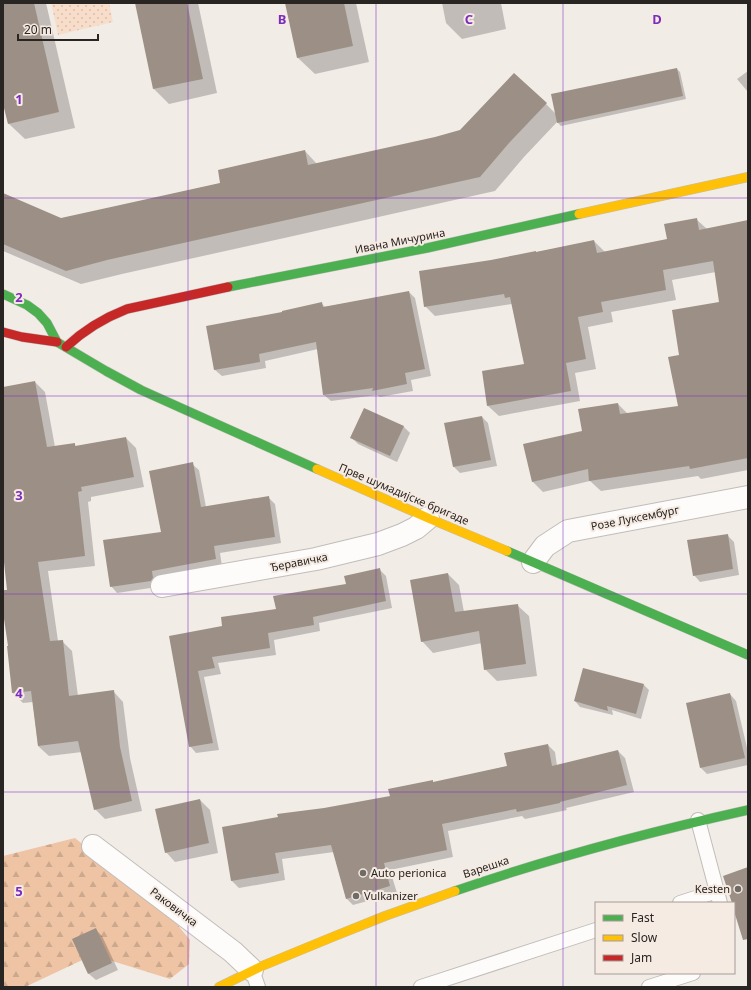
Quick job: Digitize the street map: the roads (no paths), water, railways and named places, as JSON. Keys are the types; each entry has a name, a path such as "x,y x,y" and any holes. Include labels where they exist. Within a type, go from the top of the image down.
{"street":[{"name":"Ивана Мичурина","path":"66,347 79,335 112,315 127,308 427,248 748,177"},
{"path":"3,294 27,305 38,313 47,323 57,342"},
{"name":"Прве шумадијске бригаде","path":"3,332 22,338 57,342 142,390 271,449 748,655"},
{"name":"Розе Луксембург","path":"533,562 545,546 568,531 748,497"},
{"name":"Ђеравичка","path":"162,586 316,559 378,544 416,528 428,518"},
{"name":"Варешка","path":"219,987 255,979 377,919 476,883 571,853 640,834 748,810"},
{"name":"Раковичка","path":"93,846 233,952 255,979"}],"lane":[{"path":"686,902 718,897 698,820"},
{"path":"421,987 595,930"},
{"path":"649,987 691,974"}],"place":[{"name":"Auto perionica","path":"363,873"},
{"name":"Kesten","path":"738,889"},
{"name":"Vulkanizer","path":"356,896"}]}
